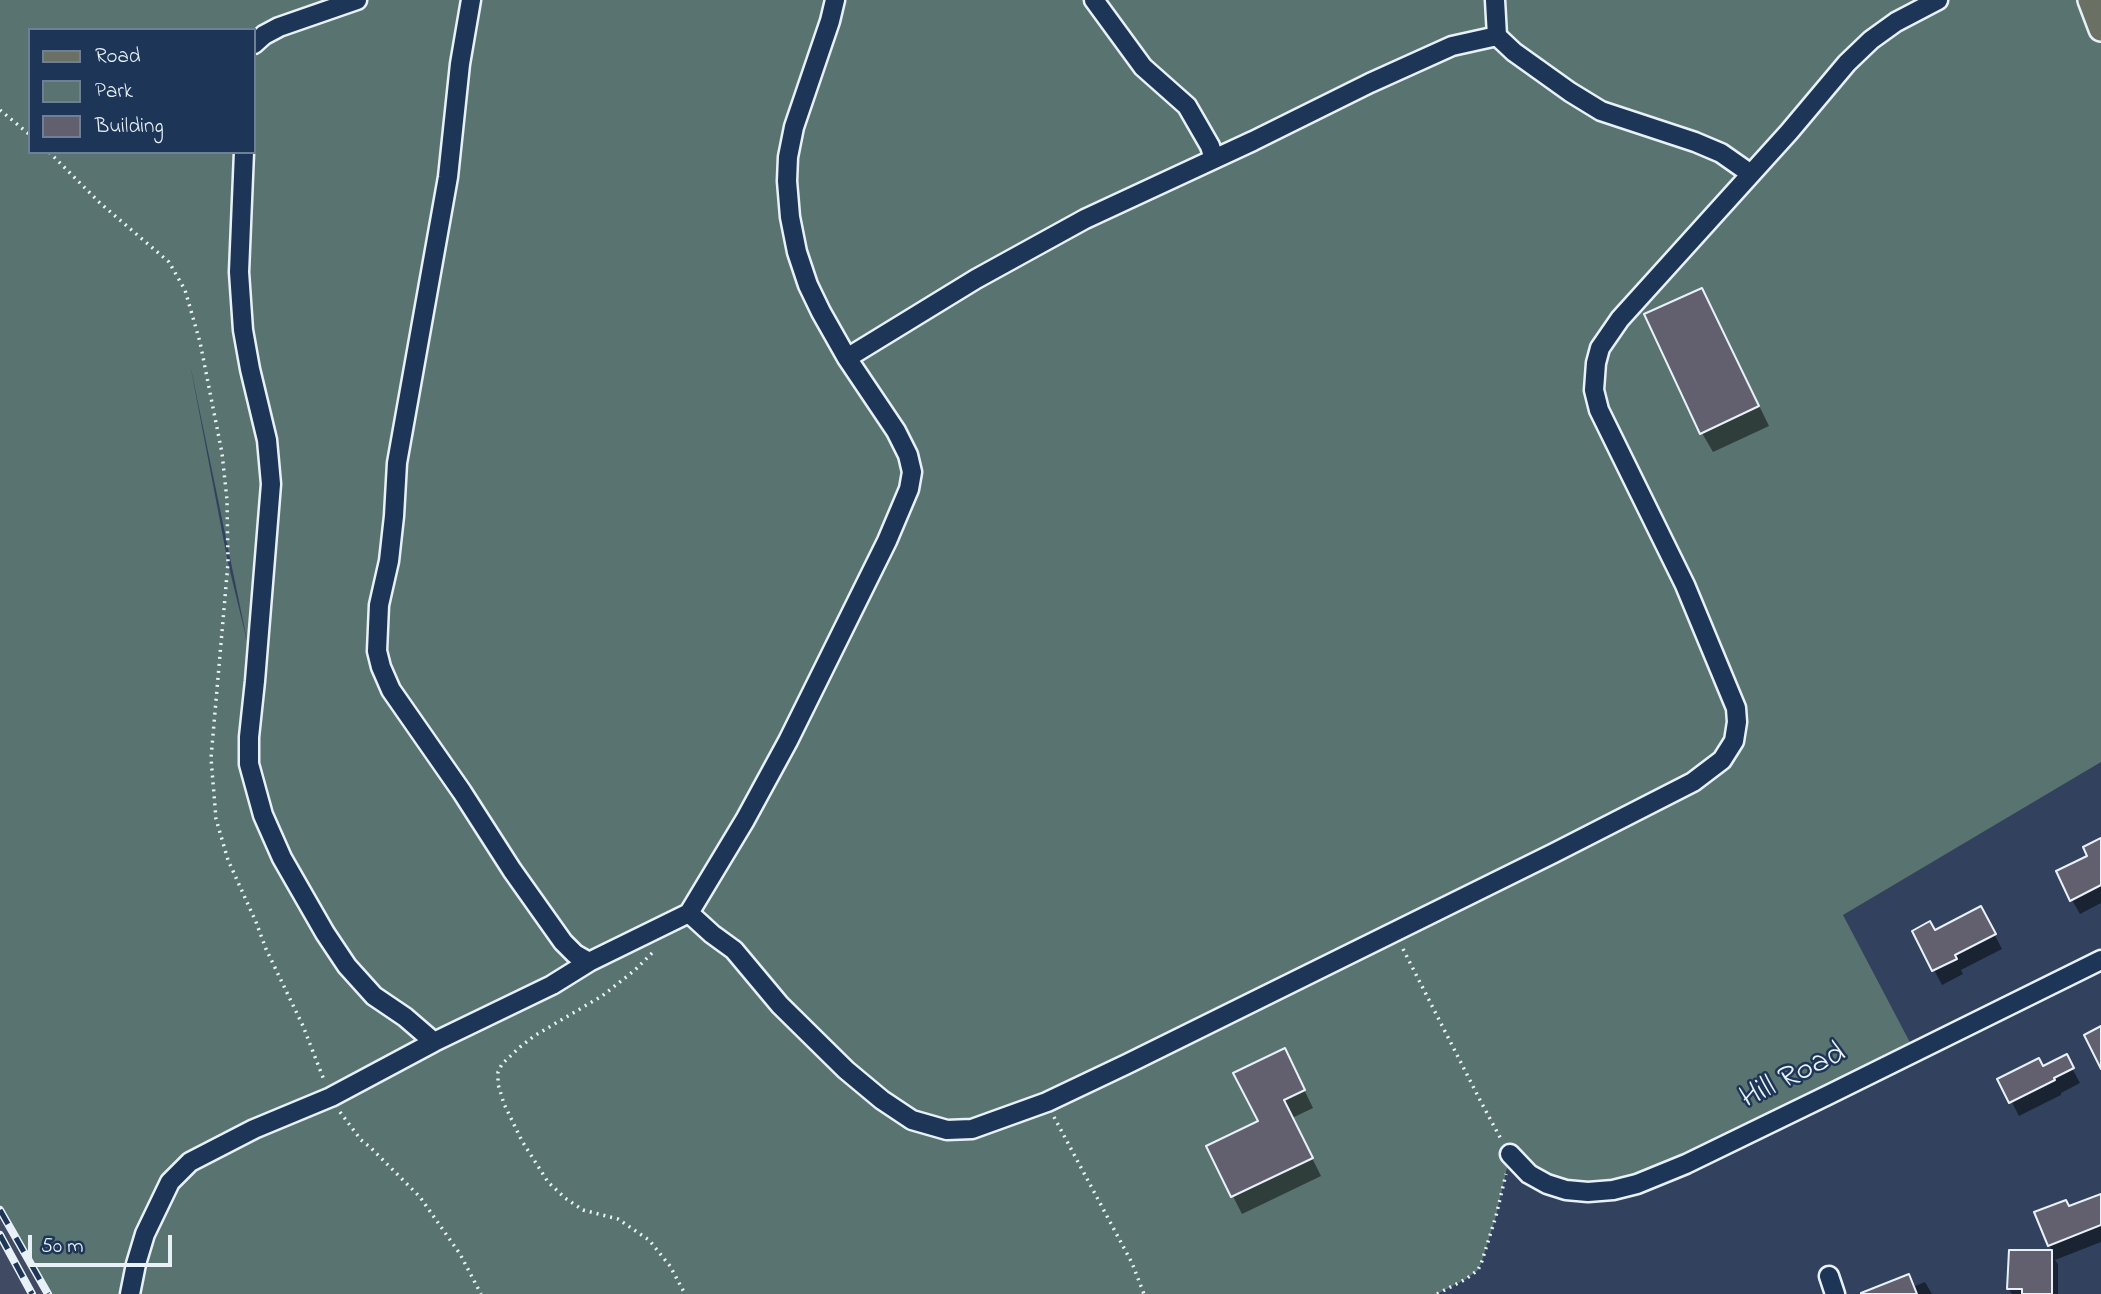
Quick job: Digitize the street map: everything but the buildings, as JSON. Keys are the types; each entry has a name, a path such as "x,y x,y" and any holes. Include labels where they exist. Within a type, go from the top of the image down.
{"main road":[{"path":"2091,0 2101,29"}],"street":[{"path":"256,42 279,27 357,0"},
{"path":"471,0 460,64 443,203 397,463 389,561 379,605 377,651 391,690 512,870 563,942 575,954 589,962"},
{"path":"130,1294 145,1234 170,1182 190,1162 254,1129 331,1097 433,1042 494,1015 589,962 689,913 745,820 788,741 887,541 909,489 912,472 908,455 896,431 847,358 808,285 790,217 788,157 794,127 835,0"},
{"path":"1094,0 1143,67 1186,106 1210,146 1214,159"},
{"path":"1495,0 1497,36 1514,52 1570,92 1601,111 1721,153 1751,174"},
{"path":"689,913 734,950 780,1005 846,1070 882,1100 912,1119 947,1130 972,1129 1047,1102 1693,782 1722,760 1734,741 1736,708 1685,585 1599,410 1594,390 1600,348 1620,319 1847,63 1871,40 1896,22 1938,0"},
{"path":"847,358 1035,245 1085,219 1452,46 1497,36"},
{"path":"244,154 239,272 243,330 267,440 271,484 256,681 248,737 249,764 263,815 282,858 325,933 347,966 374,996 405,1017 433,1042"},
{"name":"Hill Road","path":"1510,1154 1529,1174 1566,1190 1613,1190 1637,1184 1686,1164 2101,960"},
{"path":"1829,1276 1835,1294"}],"path":[{"path":"0,110 28,133"},
{"path":"1394,931 1510,1154 1496,1216 1478,1270 1437,1294"},
{"path":"660,945 635,970 602,996 520,1047 502,1064 498,1072 498,1084 504,1104 522,1141 548,1182 583,1210 618,1219 649,1240 670,1266 685,1294"},
{"path":"1047,1102 1132,1263 1144,1294"}],"shaded area":[{"path":"0,1210 48,1294 0,1294"}],"green space":[{"path":"0,0 2101,0 2101,762 1843,915 1915,1052 1637,1184 1566,1190 1510,1155 1496,1216 1478,1270 1437,1294 48,1294 0,1210","holes":["190,364 247,640 228,563"]}],"railway":[{"path":"0,1210 48,1294"},
{"path":"0,1235 32,1294"}]}
